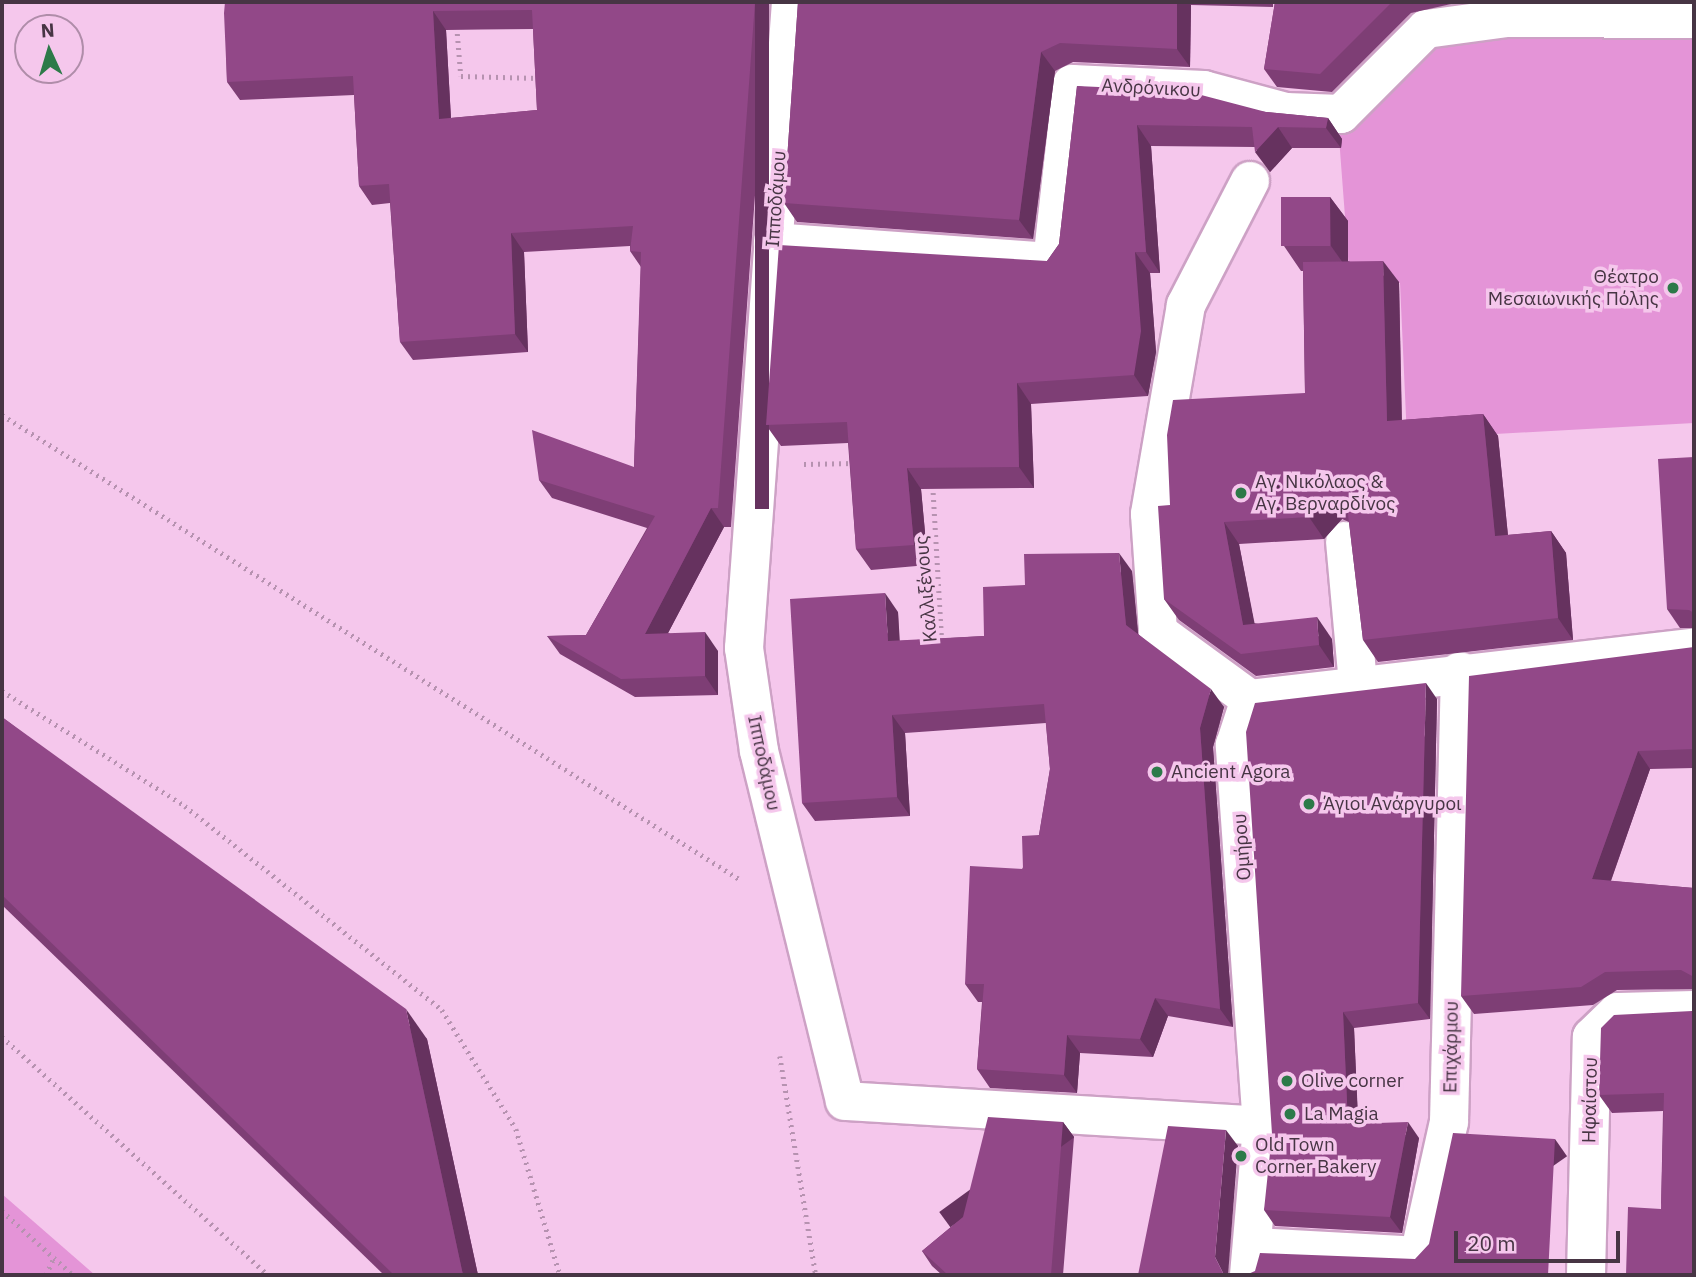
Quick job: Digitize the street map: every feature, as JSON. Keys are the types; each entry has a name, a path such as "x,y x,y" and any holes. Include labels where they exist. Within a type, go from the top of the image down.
{"street":[{"name":"Ιπποδάμου","path":"791,2 773,242 761,464 744,648 759,751 845,1101 1262,1126"},
{"name":"Ανδρόνικου","path":"773,242 1052,262 1072,84 1204,90 1286,112 1342,114 1426,29 1506,10 1694,19"},
{"path":"1250,181 1186,305 1150,514 1158,632 1250,699 1460,671 1694,648"},
{"path":"1345,541 1357,685"},
{"name":"Επιχάρμου","path":"1252,1261 1419,1256 1449,1122 1460,671"},
{"name":"Ομήρου","path":"1250,699 1235,745 1262,1126 1252,1261"},
{"name":"Ηφαίστου","path":"1586,1275 1592,1037 1618,1012 1694,1010"}],"path":[{"path":"456,14 461,76 555,79"},
{"path":"2,415 753,887"},
{"path":"761,464 866,463"},
{"name":"Καλλιξένους","path":"932,476 943,650"},
{"path":"2,691 185,806 443,1010 516,1129 560,1275"},
{"path":"2,1037 268,1275"},
{"path":"779,1048 816,1275"},
{"path":"2,1211 73,1275"},
{"path":"46,1275 54,1258"}],"shaded area":[{"path":"1694,28 1694,423 1407,439 1400,283 1350,283 1338,124 1426,41"},
{"path":"2,1194 95,1275 2,1275"}],"building":[{"path":"225,2 755,2 718,508 711,508 645,634 705,632 705,676 621,679 547,636 586,635 655,516 539,480 532,430 634,467 641,252 630,251 633,226 511,233 515,334 400,342 389,184 359,186 353,76 227,82","holes":["532,10 537,110 439,119 433,11"]},
{"path":"798,2 1177,2 1177,49 1060,43 1041,52 1019,220 784,203"},
{"path":"1275,2 1392,2 1320,74 1264,69"},
{"path":"1077,86 1186,91 1266,112 1328,118 1326,128 1278,127 1255,152 1252,127 1137,125 1146,252 1135,252 1141,331 1134,375 1017,383 1019,467 907,468 914,545 856,549 847,422 766,425 779,245 1047,261 1059,244"},
{"path":"1281,197 1330,197 1330,246 1281,246"},
{"path":"1383,261 1387,421 1483,414 1495,536 1551,531 1558,618 1363,640 1347,506 1327,498 1309,517 1224,522 1243,625 1317,617 1319,645 1241,654 1164,599 1158,506 1170,505 1167,435 1173,400 1305,393 1303,262"},
{"path":"1694,457 1694,613 1689,610 1667,609 1658,459"},
{"path":"1119,553 1126,625 1211,689 1200,728 1220,1009 1155,998 1140,1039 1067,1035 1064,1075 977,1069 984,984 965,984 970,866 1023,869 1022,836 1039,835 1050,769 1044,704 892,715 897,797 802,803 790,599 885,593 888,641 984,636 983,587 1025,585 1024,554"},
{"path":"1694,647 1694,749 1638,751 1592,879 1694,888 1694,977 1681,970 1605,972 1581,987 1461,996 1469,676"},
{"path":"1426,683 1418,1003 1343,1012 1348,1124 1408,1122 1390,1217 1264,1210 1272,1134 1246,732 1255,703"},
{"path":"2,717 406,1009 463,1275 394,1275 2,895"},
{"path":"1694,1008 1694,1275 1626,1275 1628,1207 1661,1209 1664,1093 1599,1095 1601,1028 1614,1015 1692,1011"},
{"path":"988,1117 1063,1122 1051,1275 948,1275 922,1251 963,1217"},
{"path":"1168,1126 1226,1130 1215,1257 1224,1275 1138,1275"},
{"path":"1453,1133 1555,1139 1548,1275 1246,1275 1255,1271 1260,1253 1415,1259 1429,1244"}],"place":[{"name":"Θέατρο Μεσαιωνικής Πόλης","path":"1673,288"},
{"name":"Αγ. Νικόλαος & Αγ. Βερναρδίνος","path":"1241,493"},
{"name":"Ancient Agora","path":"1157,772"},
{"name":"Άγιοι Ανάργυροι","path":"1309,804"},
{"name":"Olive corner","path":"1287,1081"},
{"name":"La Magia","path":"1290,1114"},
{"name":"Old Town Corner Bakery","path":"1241,1156"}]}
